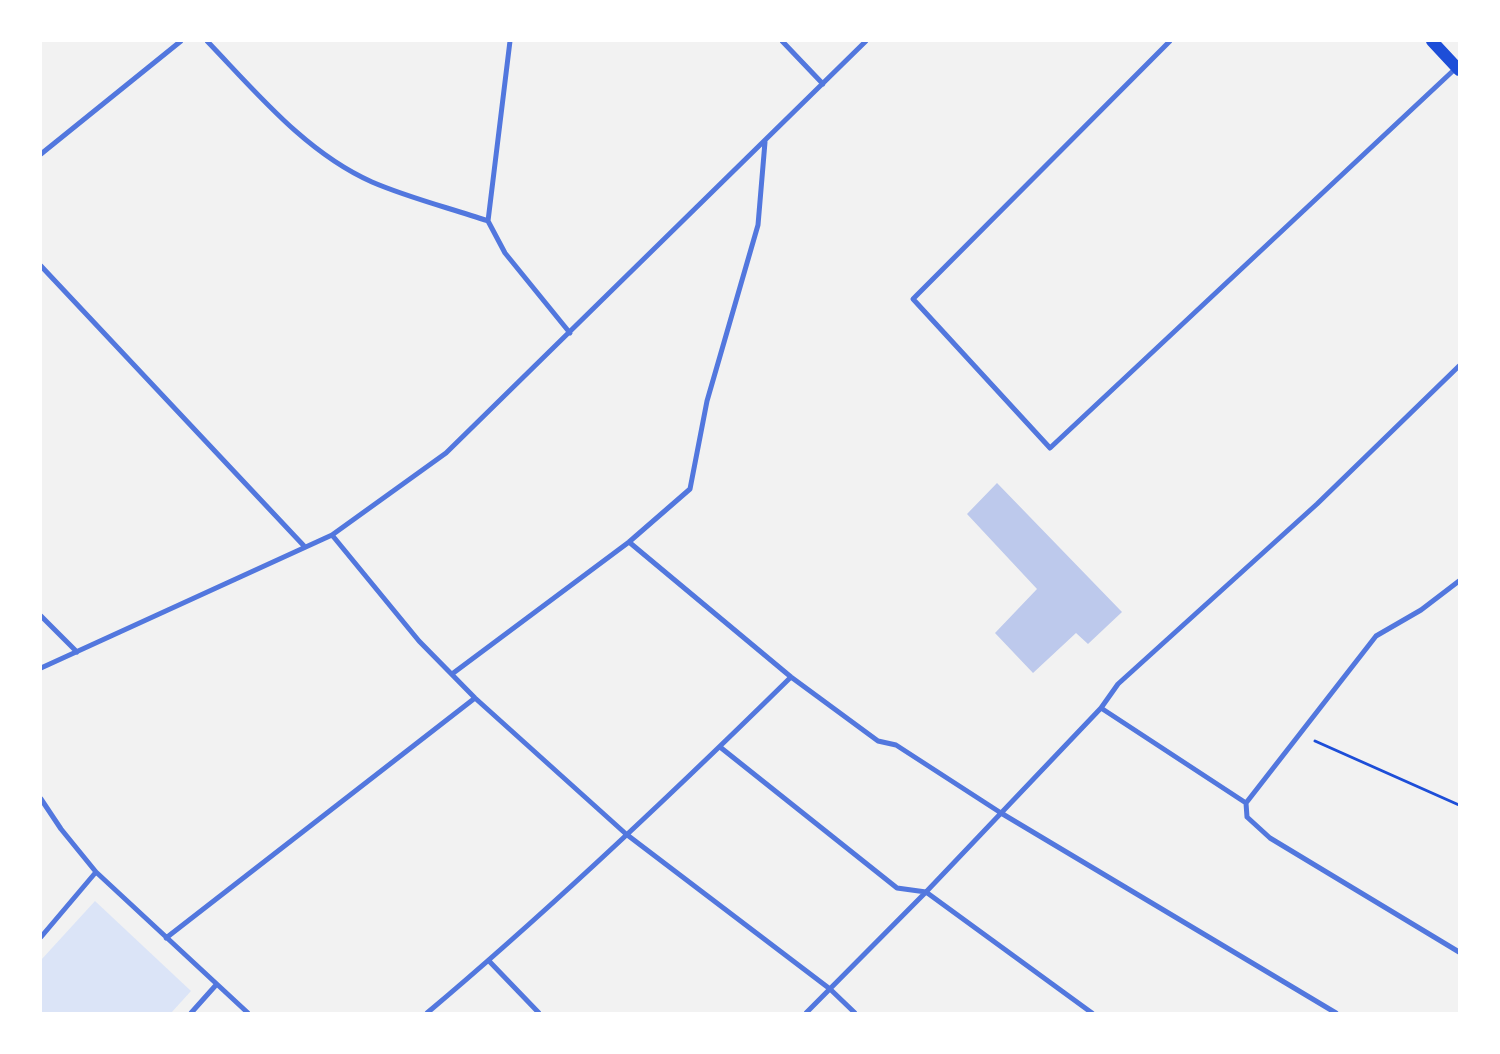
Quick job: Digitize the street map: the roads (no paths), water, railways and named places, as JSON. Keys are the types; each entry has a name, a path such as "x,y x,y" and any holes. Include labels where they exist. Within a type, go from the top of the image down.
{"main road":[{"path":"1432,41 1457,69"}],"street":[{"path":"41,154 181,41"},
{"path":"208,41 278,115 335,162 372,182 488,221"},
{"path":"510,41 488,221 505,253 570,333"},
{"path":"782,41 823,84"},
{"path":"41,668 332,535 446,454 866,41"},
{"path":"1170,41 913,299 1050,448 1457,69"},
{"path":"452,674 629,542 690,489 707,401 758,226 765,141"},
{"path":"41,266 305,547"},
{"path":"806,1013 926,892 1101,708 1118,684 1317,504 1459,366"},
{"path":"332,535 419,641 475,698 626,834 830,989 855,1013"},
{"path":"629,542 791,677 878,741 896,745 1000,813 1336,1013"},
{"path":"1459,581 1421,610 1376,636 1246,803 1247,817 1270,838 1459,952"},
{"path":"41,616 76,652"},
{"path":"427,1013 489,960 626,834 791,677"},
{"path":"166,938 475,698"},
{"path":"1101,708 1246,803"},
{"path":"720,746 897,888 926,892 1092,1013"},
{"path":"41,799 60,829 96,872 216,986 248,1013"},
{"path":"41,937 96,872"},
{"path":"489,960 539,1013"},
{"path":"191,1013 216,986"}]}
